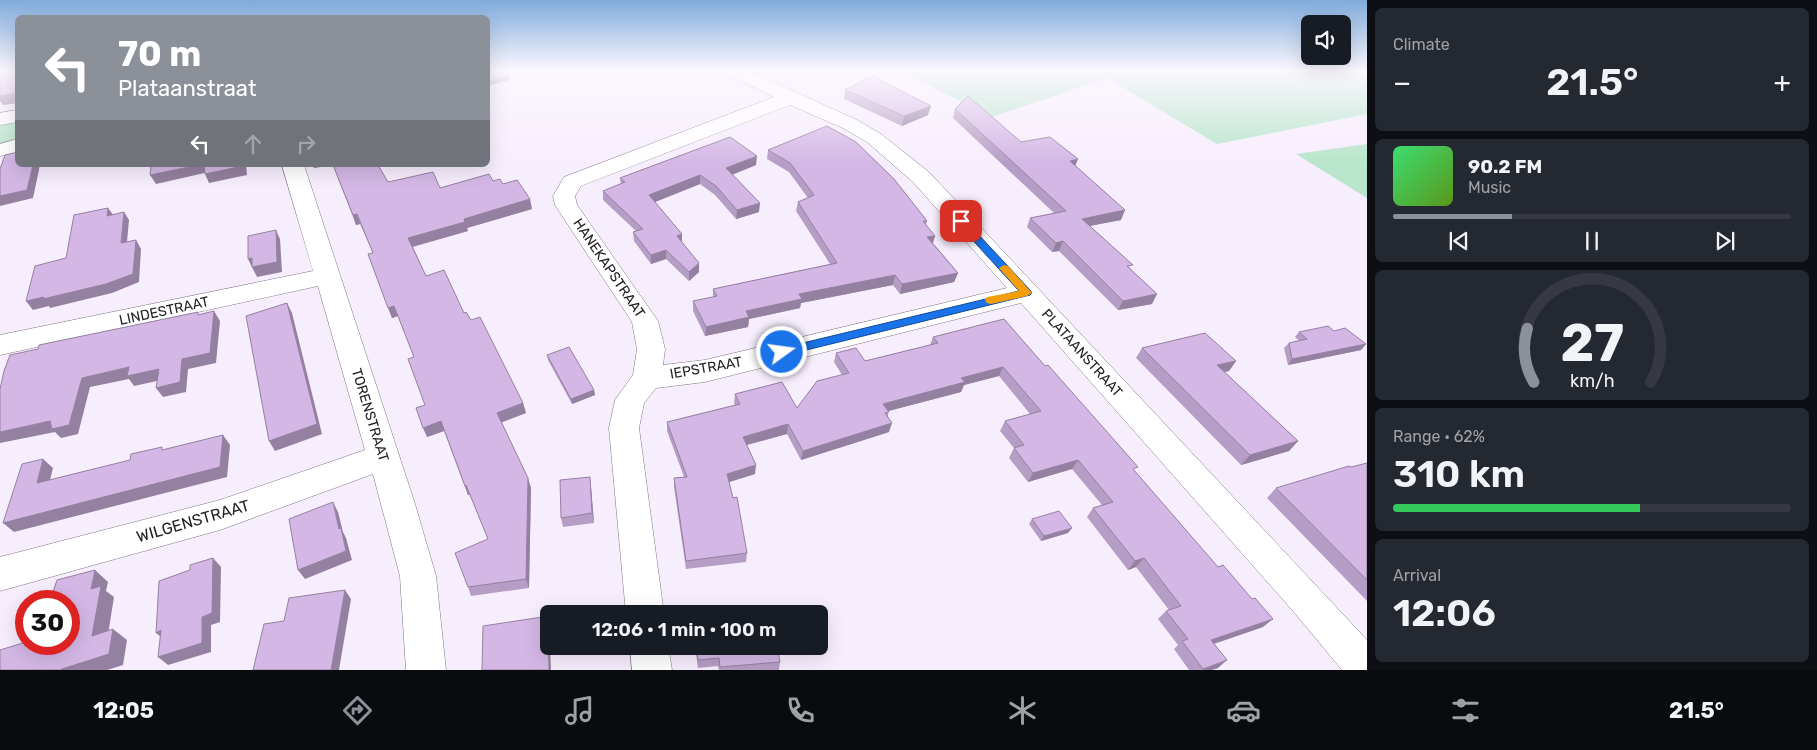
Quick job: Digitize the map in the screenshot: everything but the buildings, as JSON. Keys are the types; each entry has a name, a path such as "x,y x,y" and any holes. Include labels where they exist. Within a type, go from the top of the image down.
{"street":[{"name":"HANEKAPSTRAAT","path":"644,605 624,428 630,400 647,378 651,349 645,321 566,205 564,196 572,182 781,101"},
{"name":"PLATAANSTRAAT","path":"798,101 850,124 874,138 921,177 1306,599 1367,670"},
{"path":"0,119 15,116"},
{"path":"0,150 15,146"},
{"name":"TORENSTRAAT","path":"294,167 398,504 418,576 426,670"},
{"name":"LINDESTRAAT","path":"0,345 328,276"},
{"name":"IEPSTRAAT","path":"647,378 705,371 1027,293"},
{"name":"WILGENSTRAAT","path":"0,574 220,515 382,457"},
{"path":"650,655 652,670"}],"green space":[{"path":"961,101 1038,101 992,117"},
{"path":"1146,101 1367,101 1367,114 1217,144"},
{"path":"0,121 15,122 15,138 0,147"},
{"path":"1367,144 1367,198 1296,154"}],"slow traffic":[{"path":"991,300 1027,293 1004,268"}],"route":[{"path":"782,352 1027,293 961,221"}]}
